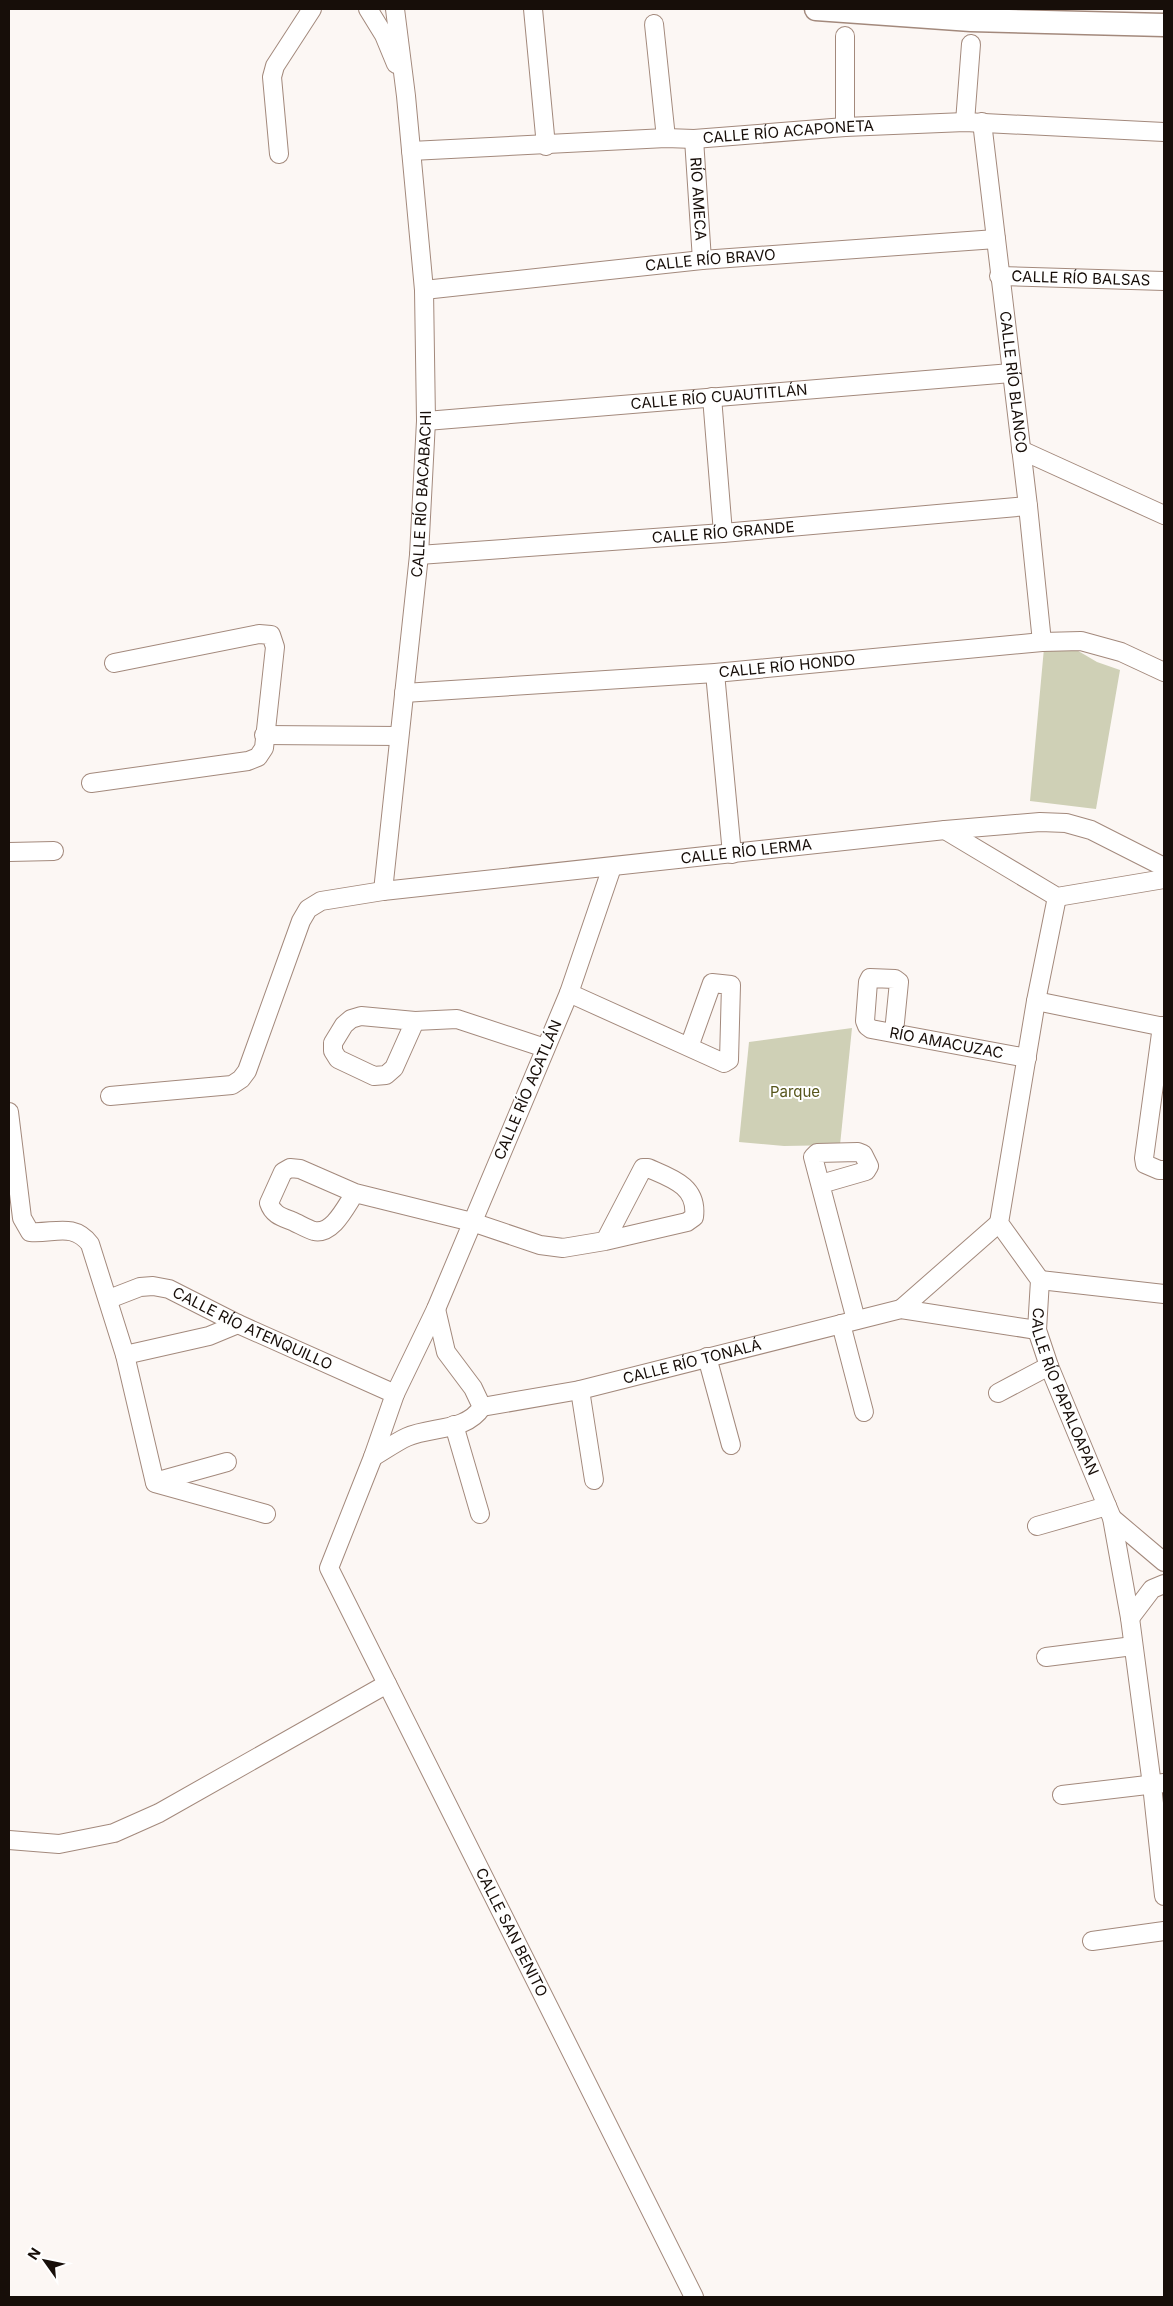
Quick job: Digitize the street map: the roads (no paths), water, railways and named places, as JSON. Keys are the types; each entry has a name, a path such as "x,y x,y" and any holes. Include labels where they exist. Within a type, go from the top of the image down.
{"main road":[{"path":"816,9 971,20 1164,25"},
{"path":"1051,22 1070,17 1080,9"},
{"path":"1111,9 1123,19 1133,23"}],"street":[{"path":"279,154 272,77 275,66 312,9"},
{"name":"CALLE RÍO BACABACHI","path":"368,9 384,35 401,75 406,96"},
{"name":"CALLE RÍO BACABACHI","path":"383,892 418,555 426,421 424,290 406,96 395,9"},
{"path":"533,9 546,146"},
{"path":"654,24 666,138"},
{"path":"845,36 845,127"},
{"name":"CALLE RÍO BLANCO","path":"971,44 974,122 996,239 1010,372 1028,506 1042,642"},
{"name":"CALLE RÍO ACAPONETA","path":"410,151 546,146 666,138 694,139 845,127 974,122 1164,132"},
{"name":"RÍO AMECA","path":"694,139 702,260"},
{"name":"CALLE RÍO BRAVO","path":"424,290 702,260 996,239"},
{"name":"CALLE RÍO BALSAS","path":"999,276 1164,281"},
{"name":"CALLE RÍO CUAUTITLÁN","path":"426,421 1010,372"},
{"path":"712,397 723,533"},
{"path":"1021,450 1164,515"},
{"name":"CALLE RÍO GRANDE","path":"418,555 723,533 1028,506"},
{"path":"91,783 248,761 258,757 264,748 275,647 271,635 259,634 114,663"},
{"name":"CALLE RÍO HONDO","path":"404,693 715,673 1042,642 1081,641 1121,652 1164,672"},
{"path":"715,673 732,854"},
{"path":"264,735 399,736"},
{"name":"CALLE RÍO LERMA","path":"110,1096 232,1085 242,1079 247,1070 301,921 308,908 321,901 383,892 945,830 1040,822 1066,822 1091,830 1164,867"},
{"path":"945,830 1057,897 1164,879"},
{"path":"9,852 54,851"},
{"name":"CALLE RÍO ACATLÁN","path":"329,1568 374,1457 394,1394 436,1309 569,993 612,867"},
{"path":"1057,897 1036,1001 999,1223 1040,1280 1162,1298"},
{"name":"RÍO AMACUZAC","path":"894,1032 900,988 899,982 896,979 870,978 868,982 865,1021 867,1026 894,1032 1027,1058"},
{"path":"569,993 688,1047"},
{"path":"1036,1001 1163,1027 1144,1164 1164,1170"},
{"path":"415,1021 394,1068 386,1075 374,1076 338,1059 334,1051 333,1043 344,1025 351,1019 361,1016 415,1021 457,1019 545,1048"},
{"path":"9,1112 22,1218 30,1232 74,1231 83,1234 90,1244 125,1355 155,1482"},
{"path":"355,1193 333,1224 324,1230 315,1231 278,1215 271,1211 269,1203 283,1172 290,1168 300,1169 355,1193 472,1222 540,1245 563,1248 605,1241 687,1222 694,1217 695,1209 689,1192 680,1182 648,1168 643,1168 605,1241"},
{"path":"821,1184 849,1322 864,1412"},
{"name":"CALLE RÍO TONALÁ","path":"900,1309 999,1223"},
{"name":"CALLE RÍO PAPALOAPAN","path":"1040,1280 1037,1330 1049,1366 1110,1512 1158,1784 1164,1896"},
{"name":"CALLE RÍO ATENQUILLO","path":"109,1300 140,1286 169,1289 238,1324 394,1394"},
{"path":"374,1457 409,1436 471,1419 482,1407 472,1388 446,1352 436,1309"},
{"name":"CALLE RÍO TONALÁ","path":"482,1407 580,1390 900,1309 1037,1330"},
{"path":"125,1355 209,1336 238,1324"},
{"path":"414,1352 446,1352"},
{"path":"707,1358 731,1445"},
{"path":"998,1393 1049,1366"},
{"path":"580,1390 594,1480"},
{"path":"388,1417 397,1428 409,1436"},
{"path":"454,1425 480,1514"},
{"path":"155,1482 227,1462"},
{"path":"155,1482 266,1514"},
{"path":"1037,1526 1110,1512 1164,1562"},
{"name":"CALLE SAN BENITO","path":"329,1568 694,2297"},
{"path":"1130,1618 1152,1589 1164,1584"},
{"path":"1046,1658 1133,1646"},
{"path":"9,1840 59,1844 114,1833 159,1813 388,1684"},
{"path":"1062,1795 1158,1784"},
{"path":"1092,1941 1164,1930"}],"park label":[{"name":"Parque","path":"795,1092"}]}
